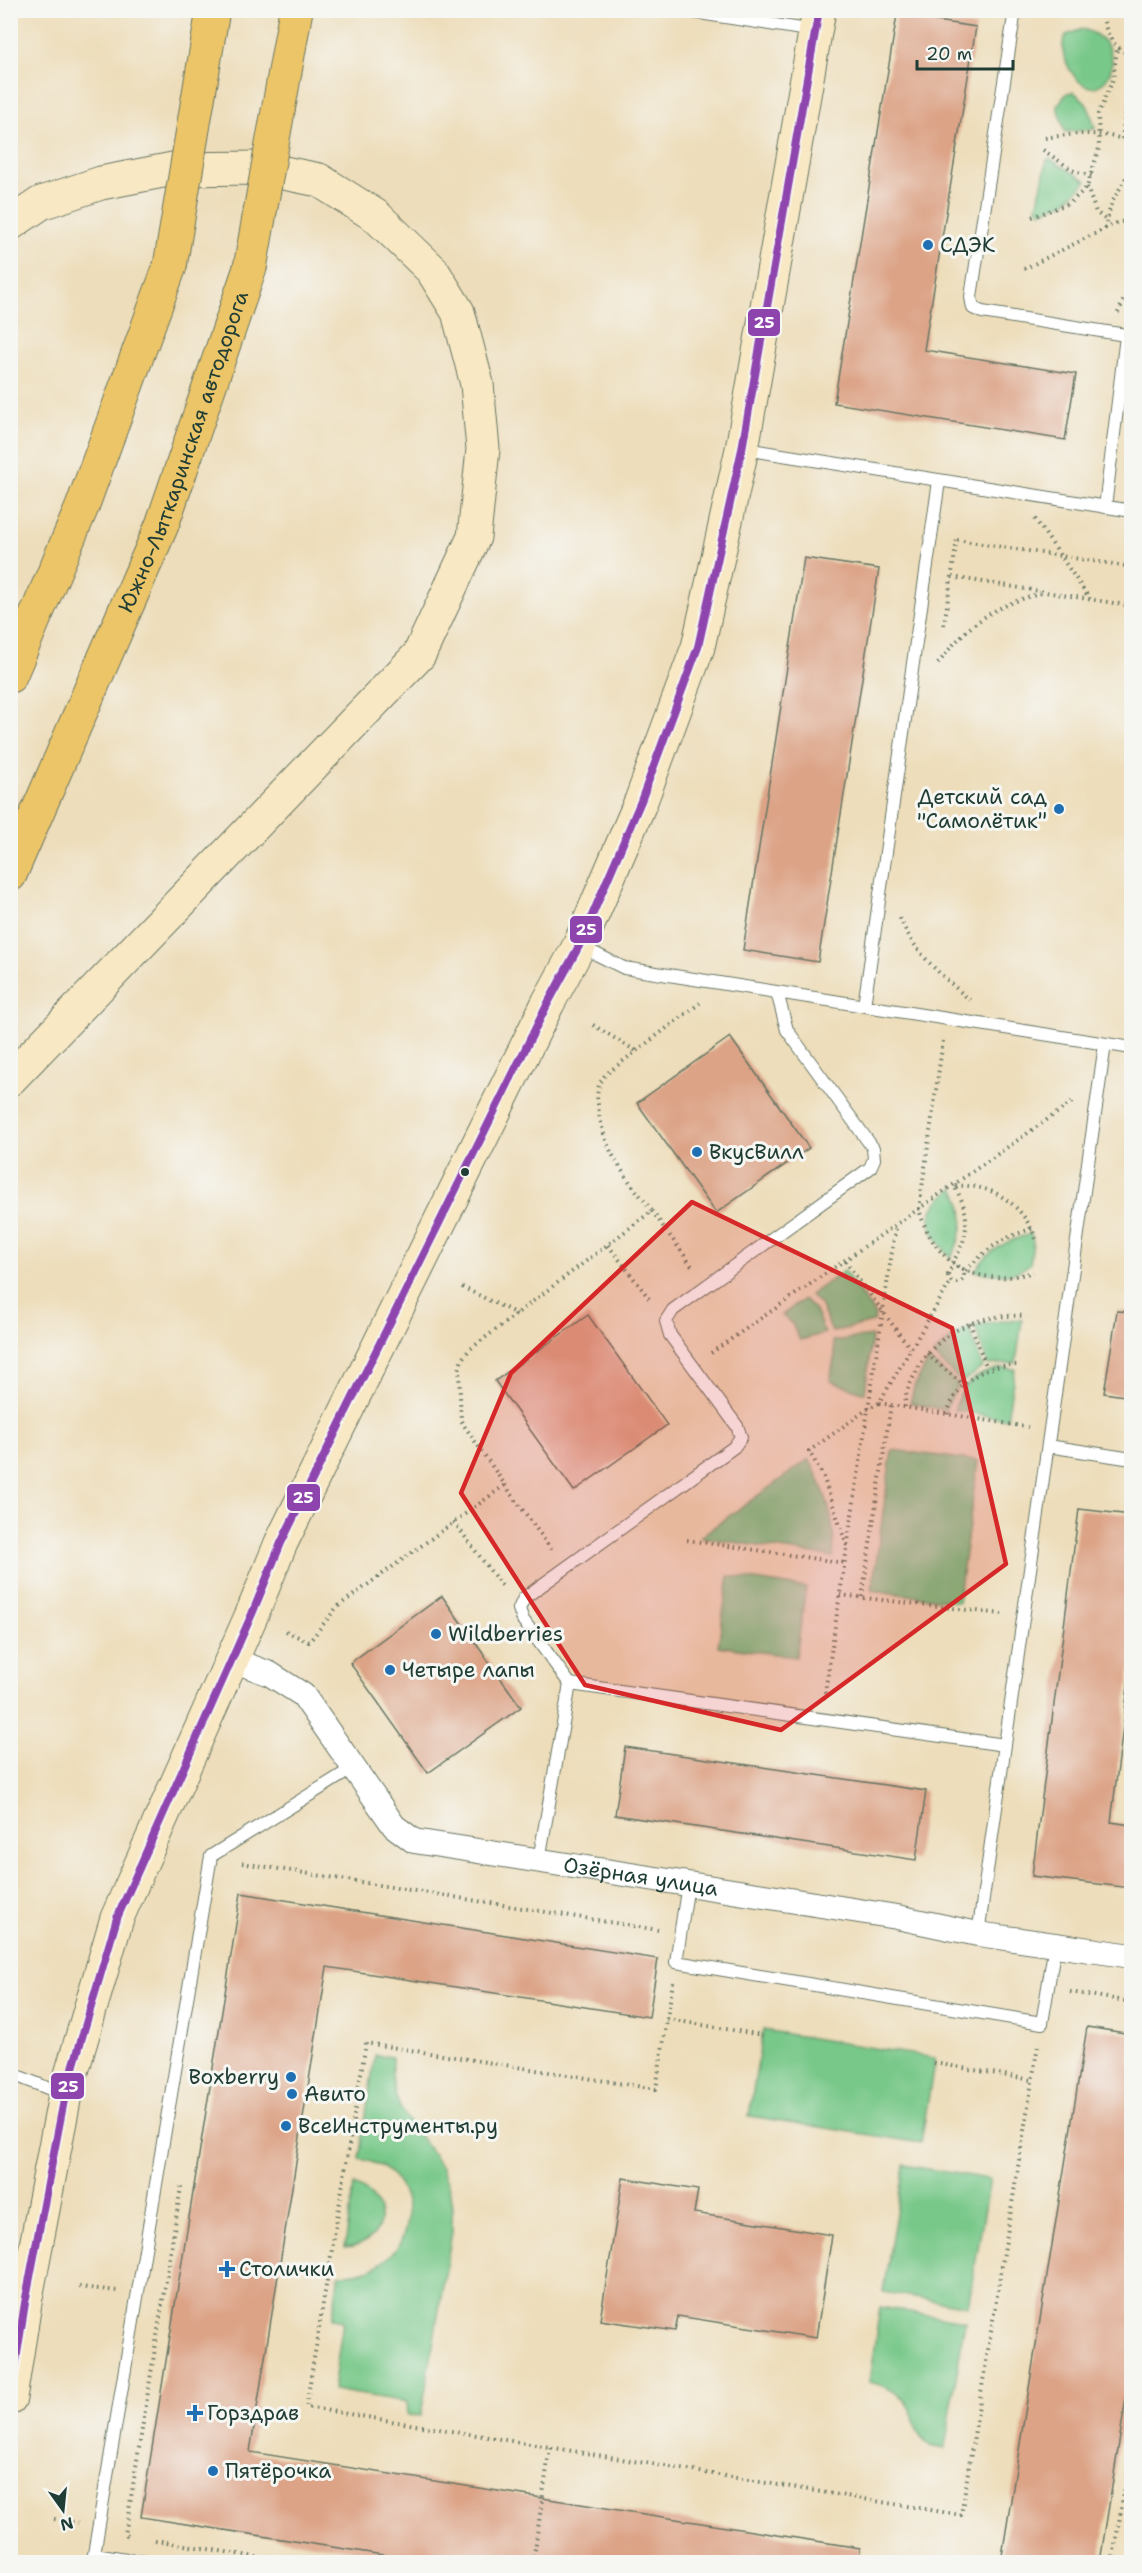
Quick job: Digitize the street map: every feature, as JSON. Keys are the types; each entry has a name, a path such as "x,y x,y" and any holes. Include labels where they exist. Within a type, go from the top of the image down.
{"main road":[{"path":"10,676 82,507 170,266 213,10"},
{"name":"Южно-Лыткаринская автодорога","path":"10,875 162,525 250,268 296,10"}],"street":[{"path":"10,2398 25,2302 65,2095 117,1918 230,1659 252,1614 280,1543 548,1003 579,946 642,801 698,647 742,449 817,21"},
{"path":"10,224 41,203 61,196 101,183 173,169 259,168 319,180 376,216 432,270 458,312 477,384 483,449 474,537 419,655 10,1079"},
{"name":"Озёрная улица","path":"230,1659 270,1674 303,1695 394,1826 414,1841 897,1917 978,1934 1131,1956"}],"lane":[{"path":"681,10 817,21"},
{"path":"1015,10 971,297 973,308 982,312 1129,336 1105,507"},
{"path":"742,449 1131,511"},
{"path":"864,1006 939,481"},
{"path":"579,946 624,968 1131,1048"},
{"path":"777,992 787,1029 873,1148 874,1159 870,1168 673,1310 666,1321 670,1335 737,1426 741,1437 734,1447 524,1598 519,1609 523,1620 570,1684 1005,1745"},
{"path":"978,1934 1105,1044"},
{"path":"1048,1446 1131,1459"},
{"path":"539,1860 570,1684"},
{"path":"146,2562 94,2554 211,1856 353,1768"},
{"path":"688,1884 676,1962 1042,2023 1055,1945"},
{"path":"10,2073 65,2095"}],"path":[{"path":"1102,10 1106,34 1118,49 1131,57 1122,138"},
{"path":"1032,217 1070,203 1087,187 1100,148 1098,114 1113,80 1118,49"},
{"path":"1045,138 1098,134 1131,142"},
{"path":"1043,150 1074,171 1092,176"},
{"path":"1105,229 1111,204 1131,167"},
{"path":"1087,187 1096,212 1107,221"},
{"path":"1024,268 1105,229 1131,220"},
{"path":"1018,493 1090,599"},
{"path":"931,535 1131,567"},
{"path":"951,577 1131,606"},
{"path":"938,664 957,637 982,618 1013,601 1045,592"},
{"path":"898,913 907,934 929,965 970,1000"},
{"path":"706,1286 608,1148 596,1095 597,1084 606,1074 725,984"},
{"path":"946,1019 919,1209 929,1238 952,1263 966,1271 996,1278 1033,1272"},
{"path":"593,1025 636,1051"},
{"path":"693,1366 1100,1083"},
{"path":"954,1186 982,1187 1006,1198 1026,1217 1037,1242"},
{"path":"952,1263 961,1251 967,1225 966,1210 954,1186"},
{"path":"565,1569 461,1422 459,1370 462,1359 469,1350 652,1212"},
{"path":"821,1720 896,1225"},
{"path":"966,1271 1000,1240 1033,1229"},
{"path":"608,1245 666,1321"},
{"path":"845,1261 910,1348"},
{"path":"961,1268 964,1276 962,1280 954,1283 948,1278 949,1270 961,1268"},
{"path":"848,1547 823,1476 809,1451 879,1403 951,1281"},
{"path":"462,1287 517,1314"},
{"path":"905,1407 910,1382 927,1354 948,1335 970,1323 1005,1315 1026,1316"},
{"path":"970,1323 987,1368"},
{"path":"927,1354 962,1384"},
{"path":"947,1414 952,1399 962,1384 987,1368 1018,1365"},
{"path":"879,1403 1050,1430"},
{"path":"862,1597 891,1405"},
{"path":"286,1630 309,1642 337,1608 505,1485"},
{"path":"454,1522 519,1609"},
{"path":"687,1540 845,1563"},
{"path":"840,1595 1023,1616"},
{"path":"234,1862 668,1932"},
{"path":"666,1982 672,1983 656,2089 366,2043 306,2407 961,2515 1042,2023 1056,2024 1061,1991 1131,2002"},
{"path":"667,2019 762,2035"},
{"path":"934,2064 1032,2080"},
{"path":"136,2537 125,2535 182,2181"},
{"path":"533,2562 550,2447"},
{"path":"1112,2562 1131,2448"},
{"path":"148,2539 285,2562"}],"highlighted area":[{"path":"692,1202 952,1328 1006,1564 781,1730 585,1685 461,1493 511,1373"}],"green space":[{"path":"1082,29 1100,38 1109,50 1112,63 1109,75 1101,84 1091,87 1080,82 1068,66 1063,50 1066,35"},
{"path":"1073,92 1085,103 1095,129 1065,132 1057,106 1067,93"},
{"path":"1050,159 1087,181 1065,202 1040,212 1037,207 1047,160"},
{"path":"954,1188 961,1206 963,1223 951,1258 936,1238 930,1221 935,1205"},
{"path":"1031,1234 1033,1242 1030,1264 1024,1268 1017,1272 1004,1274 975,1271 986,1257 999,1247"},
{"path":"844,1271 875,1315 874,1322 832,1332 820,1304 810,1295"},
{"path":"804,1299 814,1309 825,1333 800,1340 792,1324 782,1315"},
{"path":"1006,1320 1022,1320 1016,1363 988,1365 975,1326"},
{"path":"969,1328 983,1367 962,1382 933,1355 951,1338"},
{"path":"872,1336 865,1393 830,1381 835,1354 833,1341"},
{"path":"929,1360 959,1384 945,1410 910,1403 915,1384"},
{"path":"1000,1368 1015,1369 1007,1419 954,1410 965,1387 970,1382 976,1377"},
{"path":"892,1450 978,1461 958,1602 872,1590"},
{"path":"809,1459 828,1506 833,1532 833,1557 700,1537"},
{"path":"729,1576 806,1588 796,1657 718,1646"},
{"path":"763,2030 935,2058 921,2143 749,2116"},
{"path":"375,2055 392,2057 392,2079 396,2097 411,2125 439,2164 449,2188 451,2201 452,2232 421,2416 408,2415 407,2402 333,2390 343,2321 332,2319 339,2274 367,2270 387,2258 401,2241 407,2221 406,2200 397,2181 382,2167 359,2159"},
{"path":"904,2165 990,2179 968,2306 883,2292"},
{"path":"354,2185 367,2192 375,2201 380,2221 377,2230 370,2238 359,2244 345,2247"},
{"path":"880,2307 965,2321 945,2448 923,2440 909,2407 900,2396 889,2389 869,2382"}],"building":[{"path":"897,15 976,27 924,350 1076,374 1065,440 834,403"},
{"path":"804,558 879,569 818,962 743,950"},
{"path":"730,1037 809,1148 716,1213 637,1103"},
{"path":"1117,1311 1131,1312 1131,1397 1104,1393"},
{"path":"588,1315 667,1425 574,1491 495,1381"},
{"path":"1079,1509 1131,1515 1131,1663 1111,1822 1131,1825 1131,1888 1032,1876"},
{"path":"442,1596 521,1707 428,1773 350,1663"},
{"path":"625,1747 926,1791 916,1860 615,1815"},
{"path":"241,1893 658,1959 649,2017 327,1967 250,2452 860,2548 859,2562 428,2562 141,2517"},
{"path":"1087,2027 1131,2034 1131,2367 1100,2562 1001,2562"},
{"path":"623,2178 698,2190 694,2213 832,2235 816,2338 678,2316 675,2331 600,2320"}],"transit line":[{"name":"25","path":"10,2398 25,2303 65,2095 117,1918 252,1614 281,1543 548,1003 579,946 641,801 698,647 742,449 819,10"}],"place":[{"name":"СДЭК","path":"928,245"},
{"name":"Детский сад \"Самолётик\"","path":"1059,809"},
{"name":"ВкусВилл","path":"697,1152"},
{"name":"Wildberries","path":"436,1634"},
{"name":"Четыре лапы","path":"390,1670"},
{"name":"Boxberry","path":"291,2077"},
{"name":"Авито","path":"292,2094"},
{"name":"ВсеИнструменты.ру","path":"286,2126"},
{"name":"Столички","path":"227,2269"},
{"name":"Горздрав","path":"195,2413"},
{"name":"Пятёрочка","path":"213,2471"}]}
